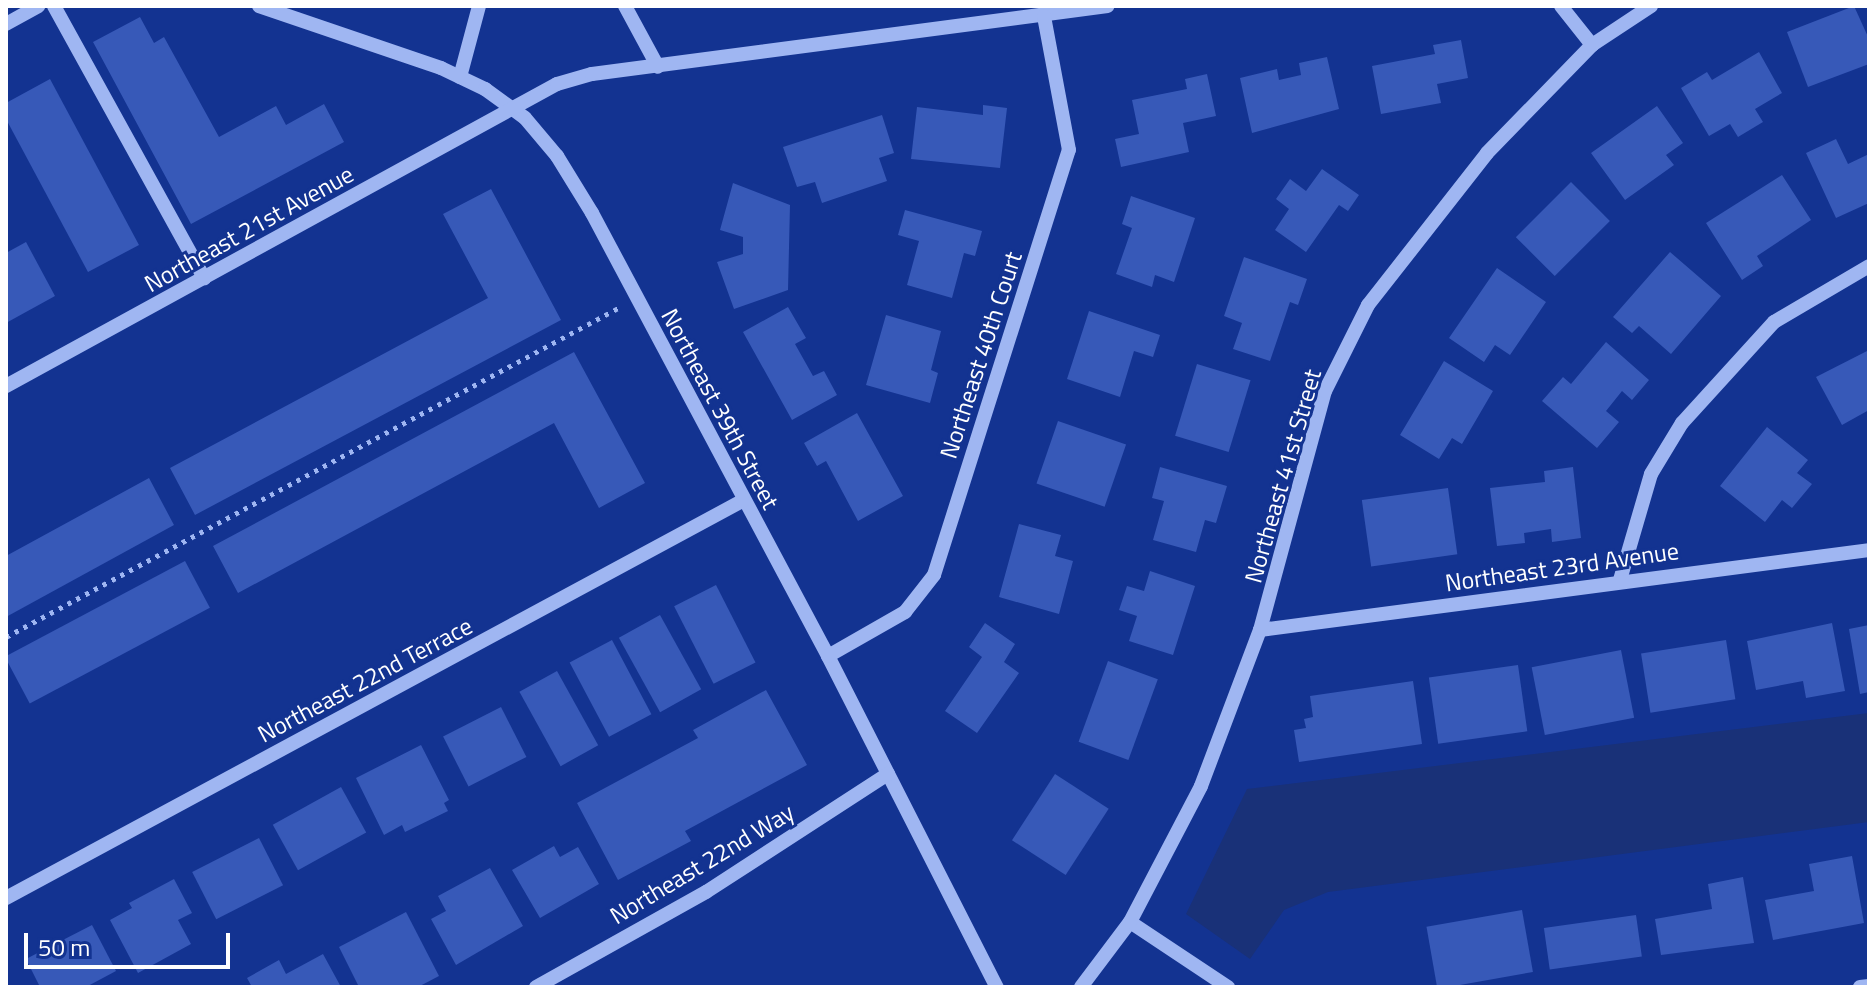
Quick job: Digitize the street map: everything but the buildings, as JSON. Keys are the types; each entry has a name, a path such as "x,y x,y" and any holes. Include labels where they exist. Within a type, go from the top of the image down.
{"street":[{"path":"6,24 38,6"},
{"path":"54,6 204,278"},
{"name":"Northeast 39th Street","path":"259,6 460,77 513,109 557,156 828,656 997,987"},
{"path":"460,77 479,6"},
{"path":"625,6 658,67"},
{"path":"1003,6 1010,20"},
{"name":"Northeast 21st Avenue","path":"6,386 569,81 1108,6"},
{"path":"1561,6 1592,45"},
{"name":"Northeast 41st Street","path":"1081,987 1130,922 1201,786 1260,630 1325,391 1368,305 1487,153 1592,45 1651,6"},
{"name":"Northeast 40th Court","path":"828,656 905,612 934,575 1069,150 1044,16"},
{"path":"1620,580 1633,521 1651,474 1682,423 1774,322 1869,266"},
{"name":"Northeast 22nd Terrace","path":"6,898 744,500"},
{"name":"Northeast 23rd Avenue","path":"1260,630 1620,580 1869,550"},
{"name":"Northeast 22nd Way","path":"536,987 706,892 888,774"},
{"path":"1130,922 1228,987"},
{"path":"1860,987 1869,986"}],"path":[{"path":"6,637 636,298"}],"water":[{"path":"1869,713 1869,822 1328,892 1284,910 1250,959 1186,914 1247,789"}]}
